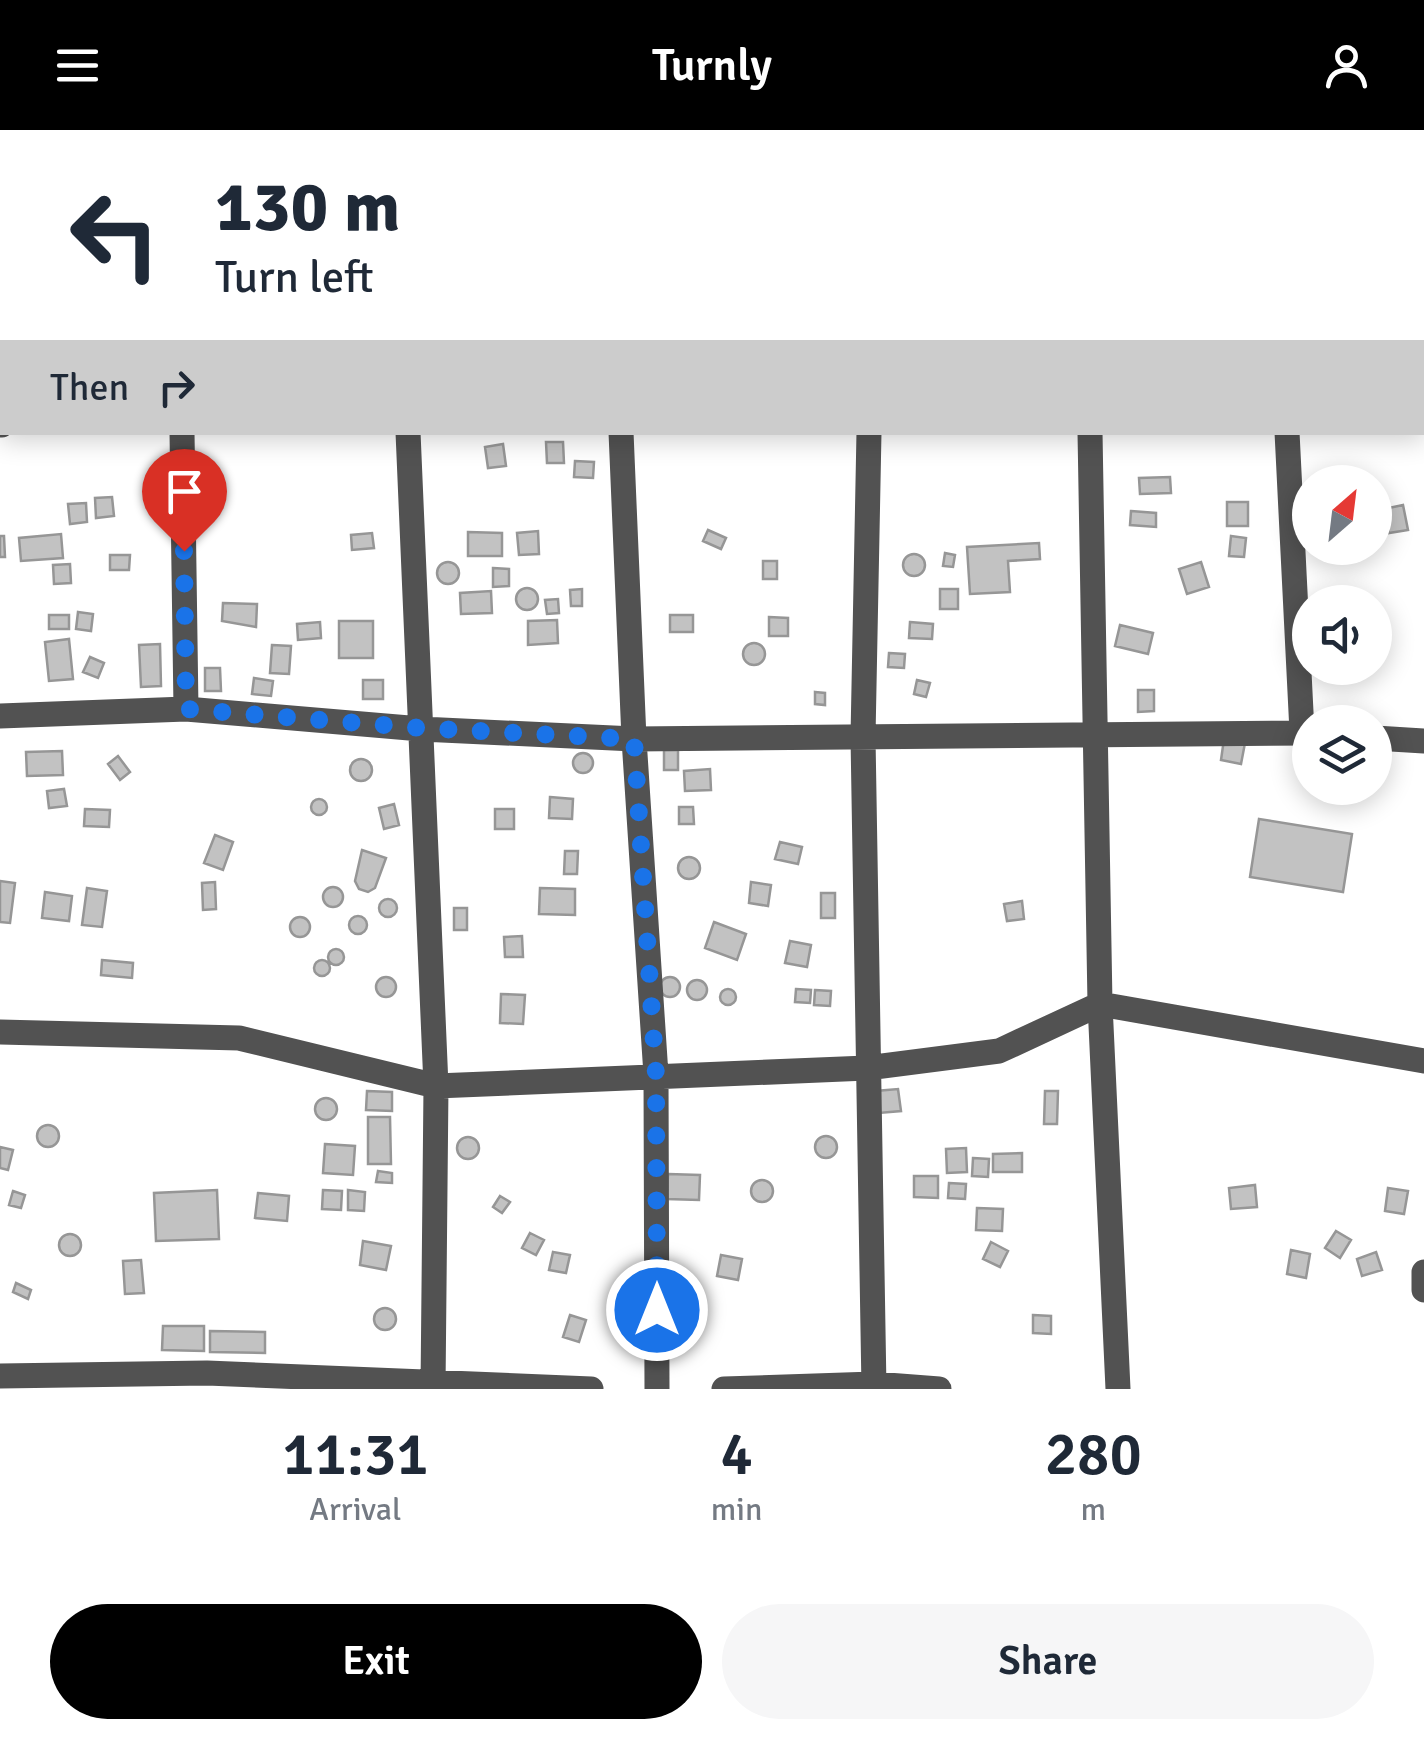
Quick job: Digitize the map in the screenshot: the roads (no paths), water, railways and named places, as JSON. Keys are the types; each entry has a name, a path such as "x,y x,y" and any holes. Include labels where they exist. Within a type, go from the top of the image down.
{"street":[{"path":"182,435 186,709"},
{"path":"408,435 436,1086 433,1386"},
{"path":"621,435 634,739 656,1075 657,1389"},
{"path":"869,435 863,737 874,1387"},
{"path":"1090,435 1100,1004 1118,1389"},
{"path":"1287,435 1304,705"},
{"path":"0,716 186,709 421,728 634,739 1292,732"},
{"path":"1392,739 1424,741"},
{"path":"0,1032 239,1038 436,1086 867,1068 999,1052 1100,1004 1424,1061"},
{"path":"1424,1272 1424,1290"},
{"path":"0,1376 592,1389"},
{"path":"724,1389 940,1389"}]}
